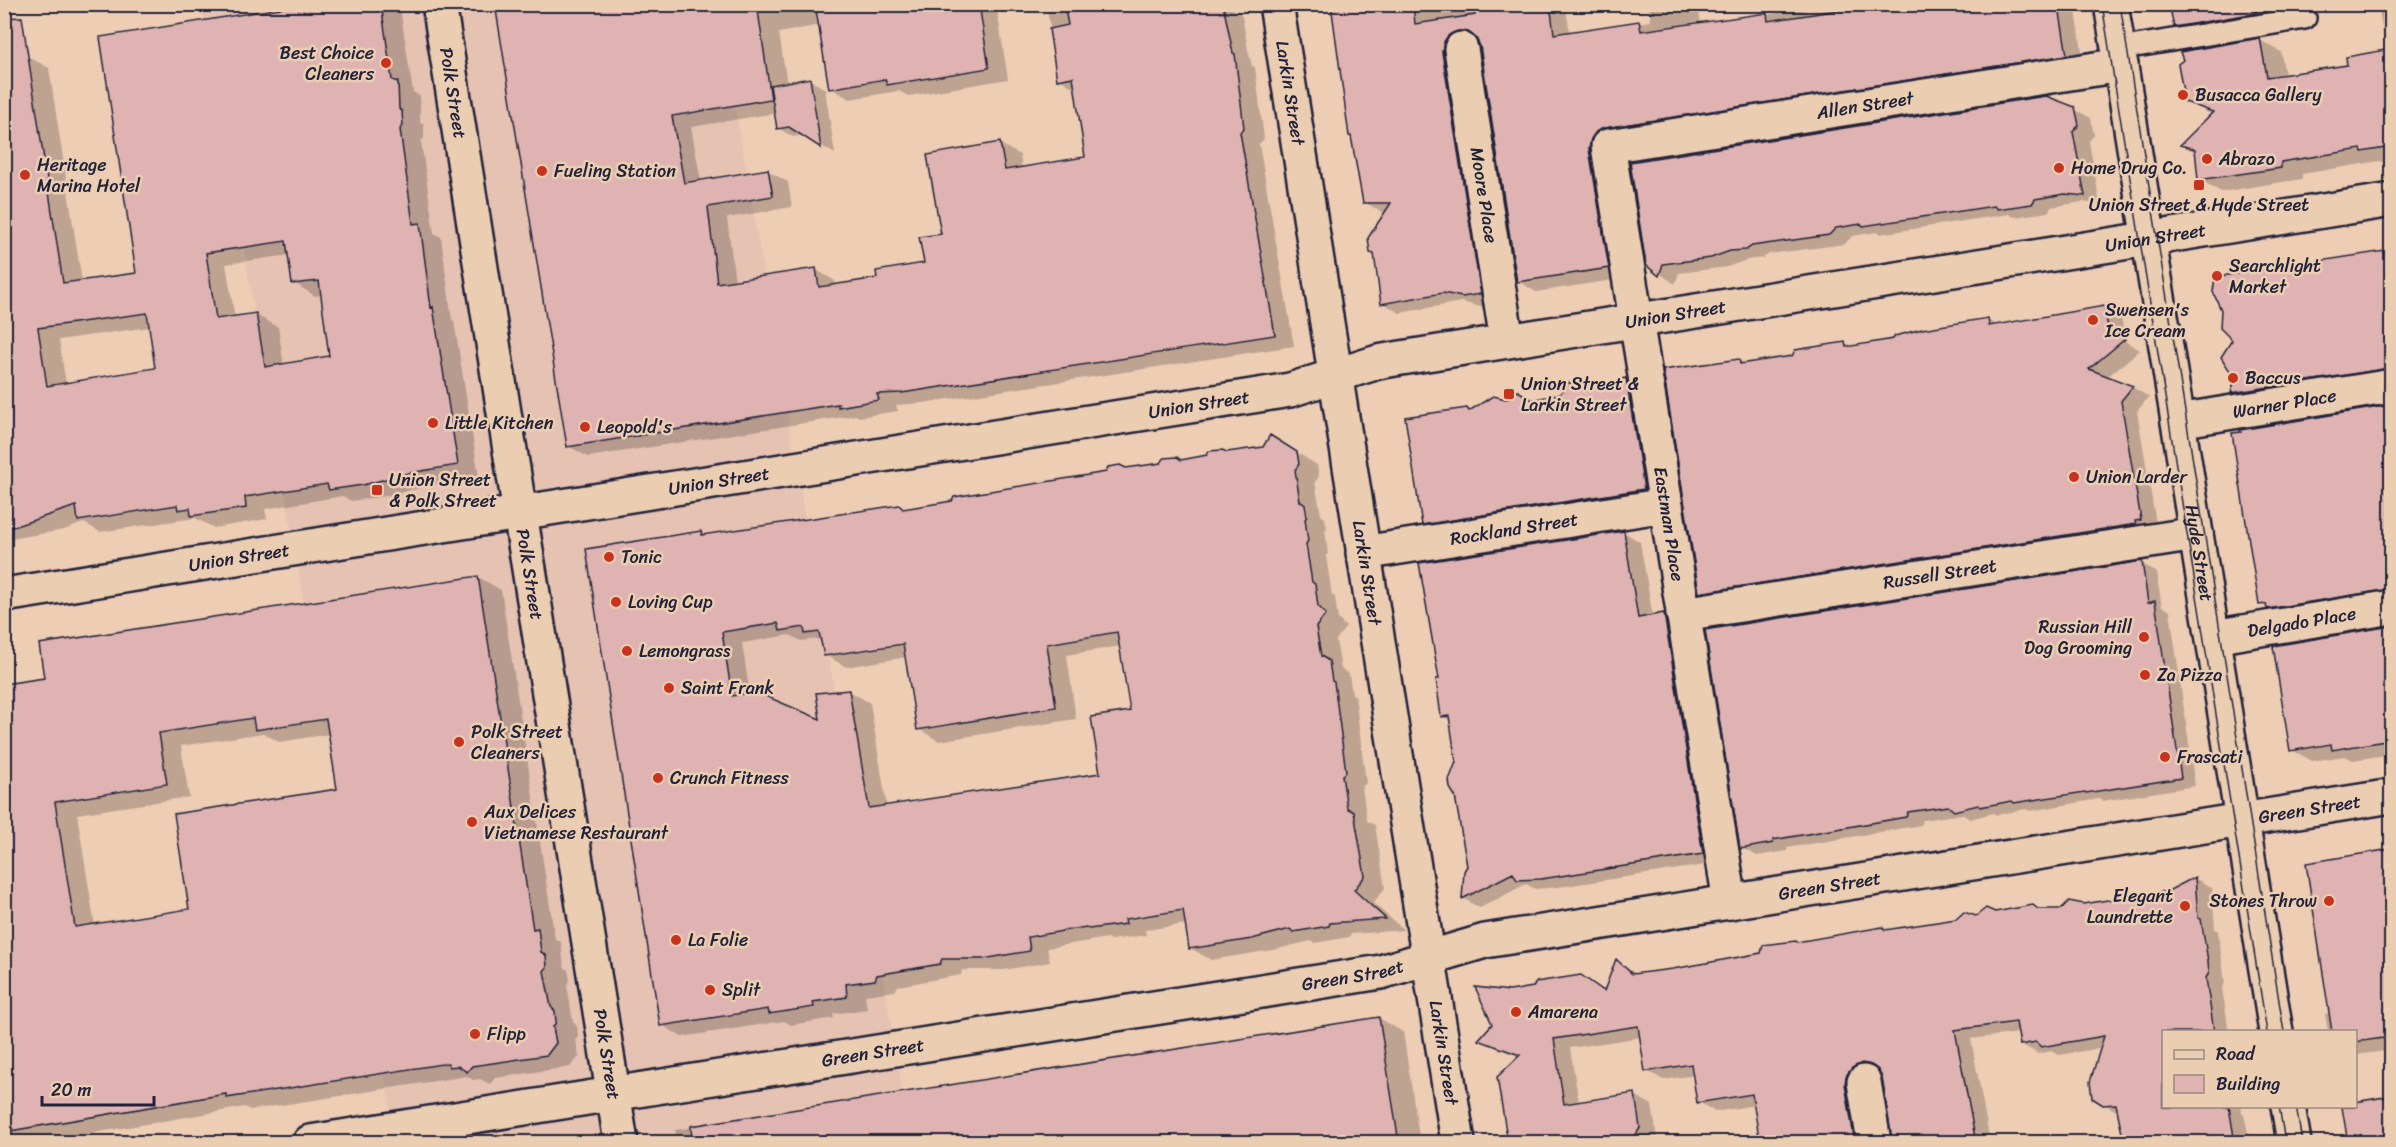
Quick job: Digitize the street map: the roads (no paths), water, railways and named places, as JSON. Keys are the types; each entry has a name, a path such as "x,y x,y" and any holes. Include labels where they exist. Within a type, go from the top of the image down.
{"street":[{"name":"Polk Street","path":"439,4 621,1143"},
{"name":"Larkin Street","path":"1276,4 1458,1143"},
{"name":"Hyde Street","path":"2111,4 2276,1030"},
{"name":"Moore Place","path":"1461,49 1507,341"},
{"name":"Allen Street","path":"1608,146 2119,57"},
{"name":"Eastman Place","path":"1608,146 1730,902"},
{"name":"Union Street","path":"4,595 1290,390 1378,362 2391,200"},
{"name":"Warner Place","path":"2178,421 2391,386"},
{"name":"Rockland Street","path":"1363,553 1666,505"},
{"name":"Russell Street","path":"1683,614 2196,534"},
{"name":"Delgado Place","path":"2213,638 2391,607"},
{"name":"Green Street","path":"310,1143 1381,972 1485,941 2391,796"},
{"path":"1864,1082 1874,1143"},
{"path":"2288,1108 2294,1143"}],"lane":[{"path":"2119,57 2305,18"}],"tram line":[{"path":"2102,4 2267,1030"},
{"path":"2120,4 2284,1030"},
{"path":"2279,1108 2285,1142"},
{"path":"2296,1108 2302,1142"}],"place":[{"name":"Best Choice Cleaners","path":"386,63"},
{"name":"Busacca Gallery","path":"2183,95"},
{"name":"Abrazo","path":"2207,159"},
{"name":"Home Drug Co.","path":"2059,168"},
{"name":"Fueling Station","path":"542,171"},
{"name":"Heritage Marina Hotel","path":"25,175"},
{"name":"Union Street & Hyde Street","path":"2199,185"},
{"name":"Searchlight Market","path":"2217,276"},
{"name":"Swensen's Ice Cream","path":"2093,320"},
{"name":"Baccus","path":"2233,378"},
{"name":"Union Street & Larkin Street","path":"1509,394"},
{"name":"Little Kitchen","path":"433,423"},
{"name":"Leopold's","path":"585,427"},
{"name":"Union Larder","path":"2074,477"},
{"name":"Union Street & Polk Street","path":"377,490"},
{"name":"Tonic","path":"609,557"},
{"name":"Loving Cup","path":"616,602"},
{"name":"Russian Hill Dog Grooming","path":"2144,637"},
{"name":"Lemongrass","path":"627,651"},
{"name":"Za Pizza","path":"2145,675"},
{"name":"Saint Frank","path":"669,688"},
{"name":"Polk Street Cleaners","path":"459,742"},
{"name":"Frascati","path":"2165,757"},
{"name":"Crunch Fitness","path":"658,778"},
{"name":"Aux Delices Vietnamese Restaurant","path":"472,822"},
{"name":"Stones Throw","path":"2329,901"},
{"name":"Elegant Laundrette","path":"2185,906"},
{"name":"La Folie","path":"676,940"},
{"name":"Split","path":"710,990"},
{"name":"Amarena","path":"1516,1012"},
{"name":"Flipp","path":"475,1034"}]}
